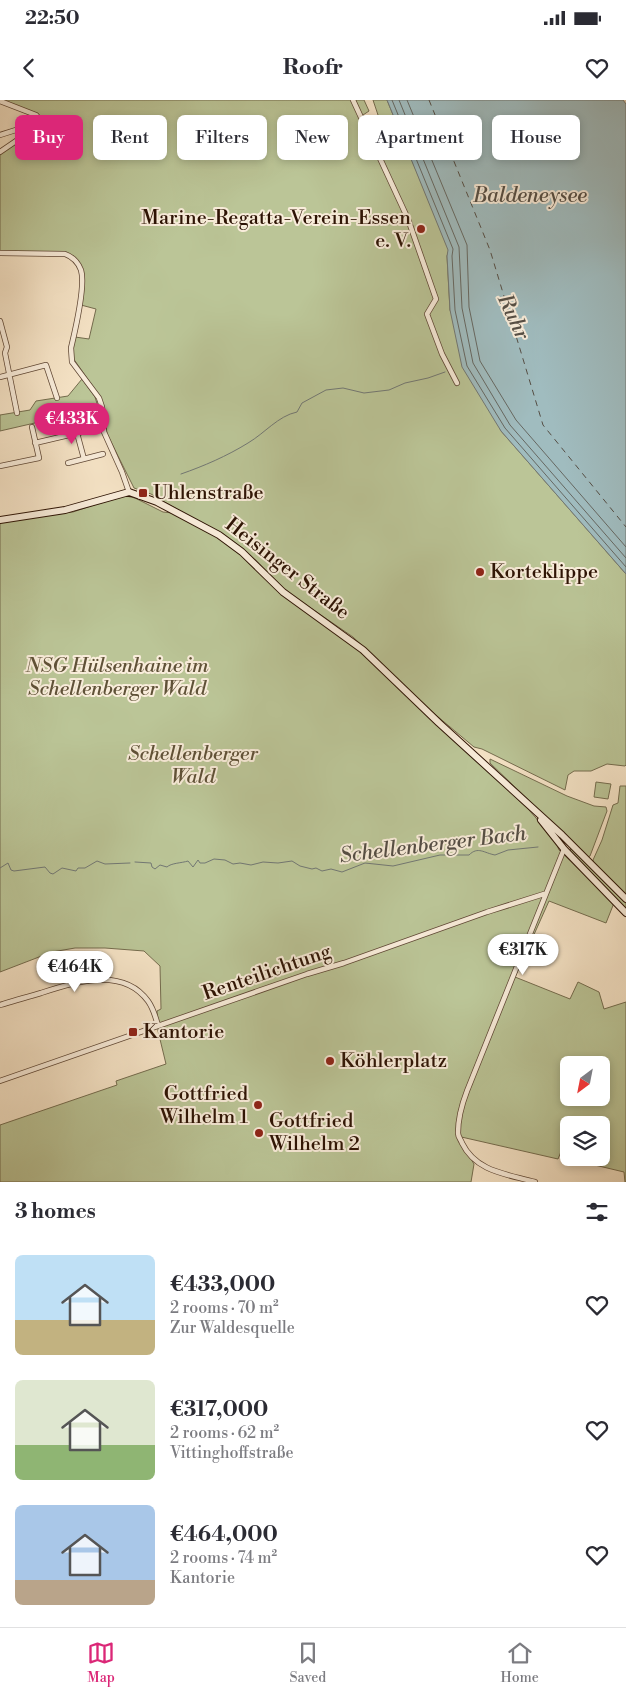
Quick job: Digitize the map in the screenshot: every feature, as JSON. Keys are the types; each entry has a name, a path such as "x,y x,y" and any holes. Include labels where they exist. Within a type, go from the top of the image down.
{"main road":[{"path":"0,520 65,510 129,492"},
{"name":"Heisinger Straße","path":"129,492 157,502 226,539 283,592 356,643 439,723 530,805 626,899"},
{"name":"Heisinger Straße","path":"530,805 564,849 626,913"},
{"path":"564,849 569,842"}],"street":[{"path":"353,100 417,243 436,299 427,312 428,317 442,354 456,383"},
{"path":"0,102 35,115"},
{"path":"0,135 15,130"},
{"path":"0,152 15,142"},
{"path":"0,253 65,254 77,262 83,280 71,348 71,358 100,398 106,438 129,492"},
{"path":"0,322 17,413"},
{"path":"0,377 46,365 57,398"},
{"path":"69,419 84,459"},
{"path":"36,444 103,427"},
{"path":"0,466 39,458 32,428"},
{"path":"68,463 103,454"},
{"path":"535,1182 479,1164 468,1154 458,1135 462,1105 467,1091 544,894 564,849"},
{"name":"Renteilichtung","path":"0,1081 487,912 544,894"},
{"path":"0,1005 76,982 108,980 125,984 141,994 150,1005 158,1026"}],"green space":[{"path":"4,100 364,100 369,111 363,115 358,115 358,160 412,160 449,250 447,256 450,310 501,431 626,574 625,766 607,764 591,771 574,771 568,775 565,790 482,749 474,747 431,711 353,637 283,589 235,543 151,494 134,488 107,434 101,398 73,358 72,350 75,337 89,339 96,309 81,305 83,274 69,255 0,251 0,153 15,143 15,160 83,160 83,115 31,115 4,102"},
{"path":"373,100 387,100 393,115 378,115"},
{"path":"82,379 95,397 99,410 91,410 0,431 0,415 30,410 36,401 68,396"},
{"name":"Schellenberger Wald","path":"120,496 126,496 135,498 163,512 173,513 225,540 281,593 357,647 529,810 555,840 559,850 614,903 606,923 549,901 515,977 570,999 578,982 599,992 604,1009 626,1002 626,1182 624,1172 599,1166 610,1166 610,1116 560,1116 560,1154 558,1159 457,1136 474,1164 471,1182 0,1182 0,1125 117,1085 116,1081 166,1064 158,1031 157,1011 161,1009 160,966 144,951 75,948 52,952 0,972 0,522 73,512"},
{"path":"490,759 567,796 594,806 606,807 607,811 590,856 588,857 490,763"},
{"path":"596,782 611,784 608,799 594,797"},
{"path":"620,786 626,786 626,896 593,863 613,805 618,803"},
{"path":"571,848 626,902 626,910 570,851"}],"water":[{"name":"Baldeneysee","path":"387,100 623,100 626,104 626,574 501,431 462,367 450,310 448,250 411,160 482,160 482,115 393,115"}],"waterway":[{"path":"181,474 240,448 284,417 297,412 302,403 326,390 343,388 364,393 389,390 405,383 445,372"},
{"name":"Schellenberger Bach","path":"135,862 151,863 155,869 160,865 167,867 188,861 193,867 198,860 200,863 205,863 214,859 225,860 233,864 251,865 263,862 278,863 292,861 300,866 312,869 316,868 322,871 331,869 342,872 365,863 393,866 440,855 469,855 475,851 495,855 508,850 538,847"},
{"name":"Schellenberger Bach","path":"0,868 8,863 11,870 14,871 45,867 53,874 62,868 76,871 78,868 85,868 97,861 105,864 130,863"}],"ferry route":[{"path":"429,100 490,250 543,425 626,527"}],"place":[{"name":"Marine-Regatta-Verein-Essen e. V.","path":"421,229"},
{"name":"Uhlenstraße","path":"143,493"},
{"name":"Korteklippe","path":"480,572"},
{"name":"Kantorie","path":"133,1032"},
{"name":"Köhlerplatz","path":"330,1061"},
{"name":"Gottfried Wilhelm 1","path":"258,1105"},
{"name":"Gottfried Wilhelm 2","path":"259,1133"}],"water label":[{"name":"Ruhr","path":"513,317"}],"park label":[{"name":"NSG Hülsenhaine im Schellenberger Wald","path":"117,678"}]}
